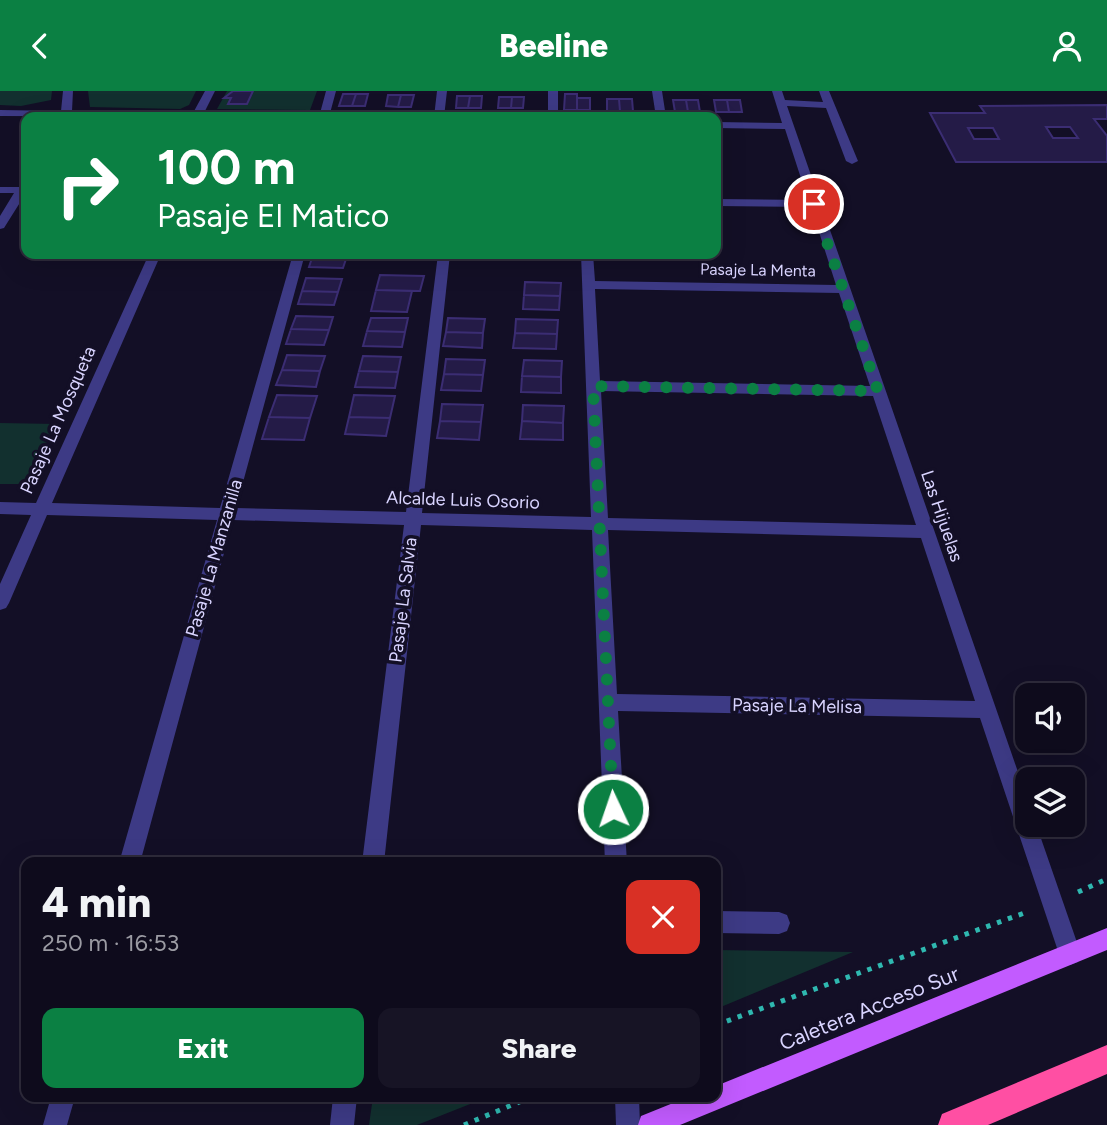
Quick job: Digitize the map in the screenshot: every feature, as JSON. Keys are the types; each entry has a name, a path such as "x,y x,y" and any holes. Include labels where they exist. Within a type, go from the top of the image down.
{"highway":[{"path":"953,1125 1107,1059"}],"main road":[{"name":"Caletera Acceso Sur","path":"721,1096 1107,939"},
{"name":"Caletera Acceso Sur","path":"650,1125 706,1102"}],"street":[{"path":"67,112 68,91"},
{"path":"199,112 209,91"},
{"path":"325,112 331,91"},
{"path":"440,112 443,91"},
{"path":"552,91 554,112"},
{"path":"657,91 660,112"},
{"name":"Las Hijuelas","path":"777,91 1070,954"},
{"path":"824,91 852,160"},
{"path":"781,103 828,104"},
{"path":"0,113 21,114"},
{"path":"721,125 788,126"},
{"path":"0,190 21,188"},
{"path":"0,225 21,194"},
{"path":"721,202 814,204"},
{"name":"Pasaje La Mosqueta","path":"0,603 153,259"},
{"name":"Pasaje La Manzanilla","path":"131,857 298,259"},
{"name":"Pasaje La Salvia","path":"374,857 443,259"},
{"path":"587,259 616,857"},
{"name":"Pasaje La Menta","path":"588,285 843,289"},
{"path":"593,386 878,391"},
{"name":"Alcalde Luis Osorio","path":"0,508 925,532"},
{"name":"Pasaje La Melisa","path":"608,702 986,710"},
{"path":"721,922 779,923"},
{"path":"55,1125 62,1102"},
{"path":"342,1125 344,1102"},
{"path":"627,1102 628,1125"}],"path":[{"path":"721,1023 1052,903 1107,879"},
{"path":"464,1125 519,1102"}],"green space":[{"path":"0,91 52,91 51,100 21,106 0,105"},
{"path":"88,91 196,91 189,105 180,109 90,107"},
{"path":"227,91 317,91 310,110 217,109"},
{"path":"0,423 56,424 26,484 0,484"},
{"path":"721,950 853,952 721,1007"},
{"path":"372,1102 475,1102 417,1125 369,1125"}],"building":[{"path":"233,91 253,91 247,104 228,104 231,98 224,98"},
{"path":"343,94 356,94 352,106 339,106"},
{"path":"356,94 368,94 365,106 352,106"},
{"path":"565,94 577,94 577,110 564,110"},
{"path":"388,95 401,95 398,107 386,106"},
{"path":"401,95 414,95 411,107 398,107"},
{"path":"457,96 470,96 468,108 456,108"},
{"path":"470,96 482,96 481,108 468,108"},
{"path":"499,97 512,97 511,108 498,108"},
{"path":"512,97 524,97 523,108 511,108"},
{"path":"577,98 590,98 590,110 577,110"},
{"path":"607,99 619,99 620,111 607,111"},
{"path":"619,99 632,99 633,111 620,111"},
{"path":"673,100 686,100 688,112 675,112"},
{"path":"686,100 698,100 700,112 688,112"},
{"path":"714,100 727,100 729,112 716,112"},
{"path":"727,100 740,100 742,112 729,112"},
{"path":"1107,105 1107,119 1094,119 1107,136 1107,162 956,162 930,113 985,113 980,106","holes":["1046,127 1070,127 1078,138 1053,138","968,128 993,128 999,139 974,139"]},
{"path":"312,259 346,259 343,268 309,267"},
{"path":"380,275 424,276 420,291 376,290"},
{"path":"306,278 342,279 338,292 302,291"},
{"path":"525,282 561,283 560,296 524,295"},
{"path":"376,290 412,291 407,312 371,311"},
{"path":"302,291 338,292 334,305 298,304"},
{"path":"524,295 560,296 559,310 523,309"},
{"path":"296,316 333,317 329,330 291,329"},
{"path":"371,318 408,318 405,332 367,331"},
{"path":"448,318 485,319 483,333 446,332"},
{"path":"516,319 558,320 557,334 515,333"},
{"path":"291,329 329,330 324,345 286,344"},
{"path":"367,331 405,332 402,347 363,346"},
{"path":"446,332 483,333 482,348 443,346"},
{"path":"515,333 557,334 556,349 513,348"},
{"path":"287,355 325,356 320,371 282,370"},
{"path":"363,356 401,357 398,372 359,371"},
{"path":"446,359 485,360 483,375 444,374"},
{"path":"524,360 562,361 561,377 522,376"},
{"path":"282,370 320,371 316,387 276,385"},
{"path":"359,371 398,372 395,388 355,387"},
{"path":"444,374 483,375 481,391 441,390"},
{"path":"522,376 561,377 561,393 521,392"},
{"path":"277,395 317,396 310,418 269,417"},
{"path":"354,395 395,396 390,418 349,417"},
{"path":"442,404 483,405 481,422 440,421"},
{"path":"523,405 564,406 563,423 522,421"},
{"path":"269,417 310,418 304,440 262,439"},
{"path":"349,417 390,418 386,436 345,434"},
{"path":"440,421 481,422 479,440 437,438"},
{"path":"522,421 563,423 563,440 520,439"}],"route":[{"path":"613,809 593,386 878,391 814,204"}]}
